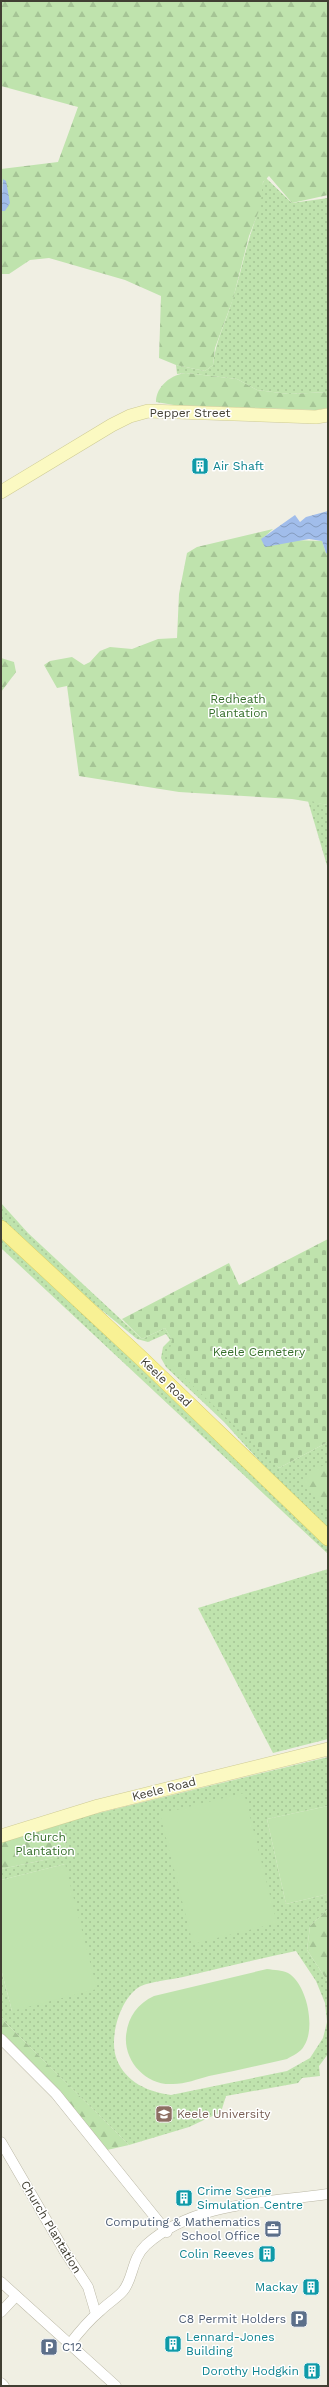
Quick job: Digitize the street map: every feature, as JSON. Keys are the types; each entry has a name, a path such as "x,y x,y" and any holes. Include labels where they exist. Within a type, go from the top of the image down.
{"main road":[{"name":"Pepper Street","path":"1,492 112,425 130,416 148,411 316,417 328,415"},
{"name":"Keele Road","path":"1,1228 136,1353 328,1538"},
{"name":"Keele Road","path":"1,1836 98,1806 328,1749"}],"street":[{"path":"1,2039 56,2094 166,2232"},
{"name":"Church Plantation","path":"1,2142 65,2252 88,2287 92,2306 96,2314"},
{"path":"69,2345 96,2314 123,2291 135,2259 146,2245 166,2232 212,2210 244,2204 328,2194"},
{"path":"1,2282 116,2386"},
{"path":"1,2312 16,2296"},
{"path":"1,2383 4,2386"}],"green space":[{"path":"1,1 328,1 328,195 292,203 269,176 263,182 260,208 249,236 233,299 215,348 213,365 205,371 176,365 159,358 161,296 125,280 49,258 30,260 9,274 1,274 1,211 5,210 1,169 58,162 78,107 1,86"},
{"path":"266,178 292,203 328,198 328,392 289,394 257,390 237,379 186,373 177,374 176,365 205,371 213,365 218,340 232,301 249,238 258,213 263,182"},
{"path":"186,373 237,379 257,390 289,394 328,392 328,408 316,410 174,405 156,402 159,391 170,378"},
{"name":"Redheath Plantation","path":"273,529 262,539 322,541 326,553 328,554 328,805 292,799 179,792 79,776 67,686 57,688 44,665 50,661 72,657 84,665 90,662 100,651 110,647 132,649 158,639 177,638 179,594 187,553 197,547"},
{"path":"1,658 14,662 16,672 1,692"},
{"path":"308,801 328,805 328,869"},
{"path":"1,1203 28,1233 142,1339 165,1328 172,1340 279,1468 328,1442 328,1530 274,1477 224,1422 166,1367 161,1358 163,1347 170,1340 166,1334 148,1342 137,1339 66,1281 1,1221"},
{"path":"1,1234 328,1544 328,1554 1,1248"},
{"name":"Keele Cemetery","path":"328,1239 328,1442 279,1468 167,1361 172,1340 165,1328 142,1339 122,1319 229,1263 239,1285"},
{"path":"328,1463 328,1510 300,1482 314,1470"},
{"path":"328,1569 328,1739 273,1753 198,1608"},
{"path":"328,1757 328,1806 267,1819 286,1904 328,1894 328,1909 310,1926 307,1950 328,1982 328,2054 319,2066 320,2076 302,2078 298,2083 226,2096 221,2112 189,2127 129,2145 5,2022 1,2016 1,1969 12,2011 65,1864 1,1880 1,1869 68,1855 58,1823","holes":["296,1951 316,1981 325,2003 327,2022 323,2038 310,2058 287,2071 171,2095 162,2094 139,2085 126,2074 117,2060 114,2041 118,2019 127,1999 141,1986"]},
{"path":"244,1793 277,1923 193,1944 160,1814"},
{"path":"328,1806 328,1894 286,1904 267,1819"},
{"name":"Church Plantation","path":"58,1823 68,1855 1,1869 1,1842"},
{"path":"65,1864 97,1989 12,2011 1,1969 1,1880"},
{"path":"328,1909 328,1982 307,1950 310,1926"},
{"path":"267,1969 288,1973 295,1979 305,1996 308,2007 309,2029 308,2038 303,2048 299,2052 287,2059 178,2084 163,2084 154,2081 146,2077 133,2063 126,2046 127,2029 134,2012 148,1999 154,1996"},
{"path":"1,2016 5,2022 129,2145 107,2150 1,2034"}],"water":[{"path":"3,179 6,181 10,203 5,211 1,211"},
{"path":"328,511 328,554 326,553 322,541 309,539 265,547 261,539 295,515 300,522 306,517"}],"place":[{"name":"Air Shaft","path":"200,466"},
{"name":"Keele University","path":"164,2114"},
{"name":"Crime Scene Simulation Centre","path":"184,2198"},
{"name":"Computing & Mathematics School Office","path":"273,2229"},
{"name":"Colin Reeves","path":"267,2254"},
{"name":"Mackay","path":"311,2287"},
{"name":"C8 Permit Holders","path":"299,2319"},
{"name":"Lennard-Jones Building","path":"173,2344"},
{"name":"C12","path":"49,2347"},
{"name":"Dorothy Hodgkin","path":"312,2371"}]}
